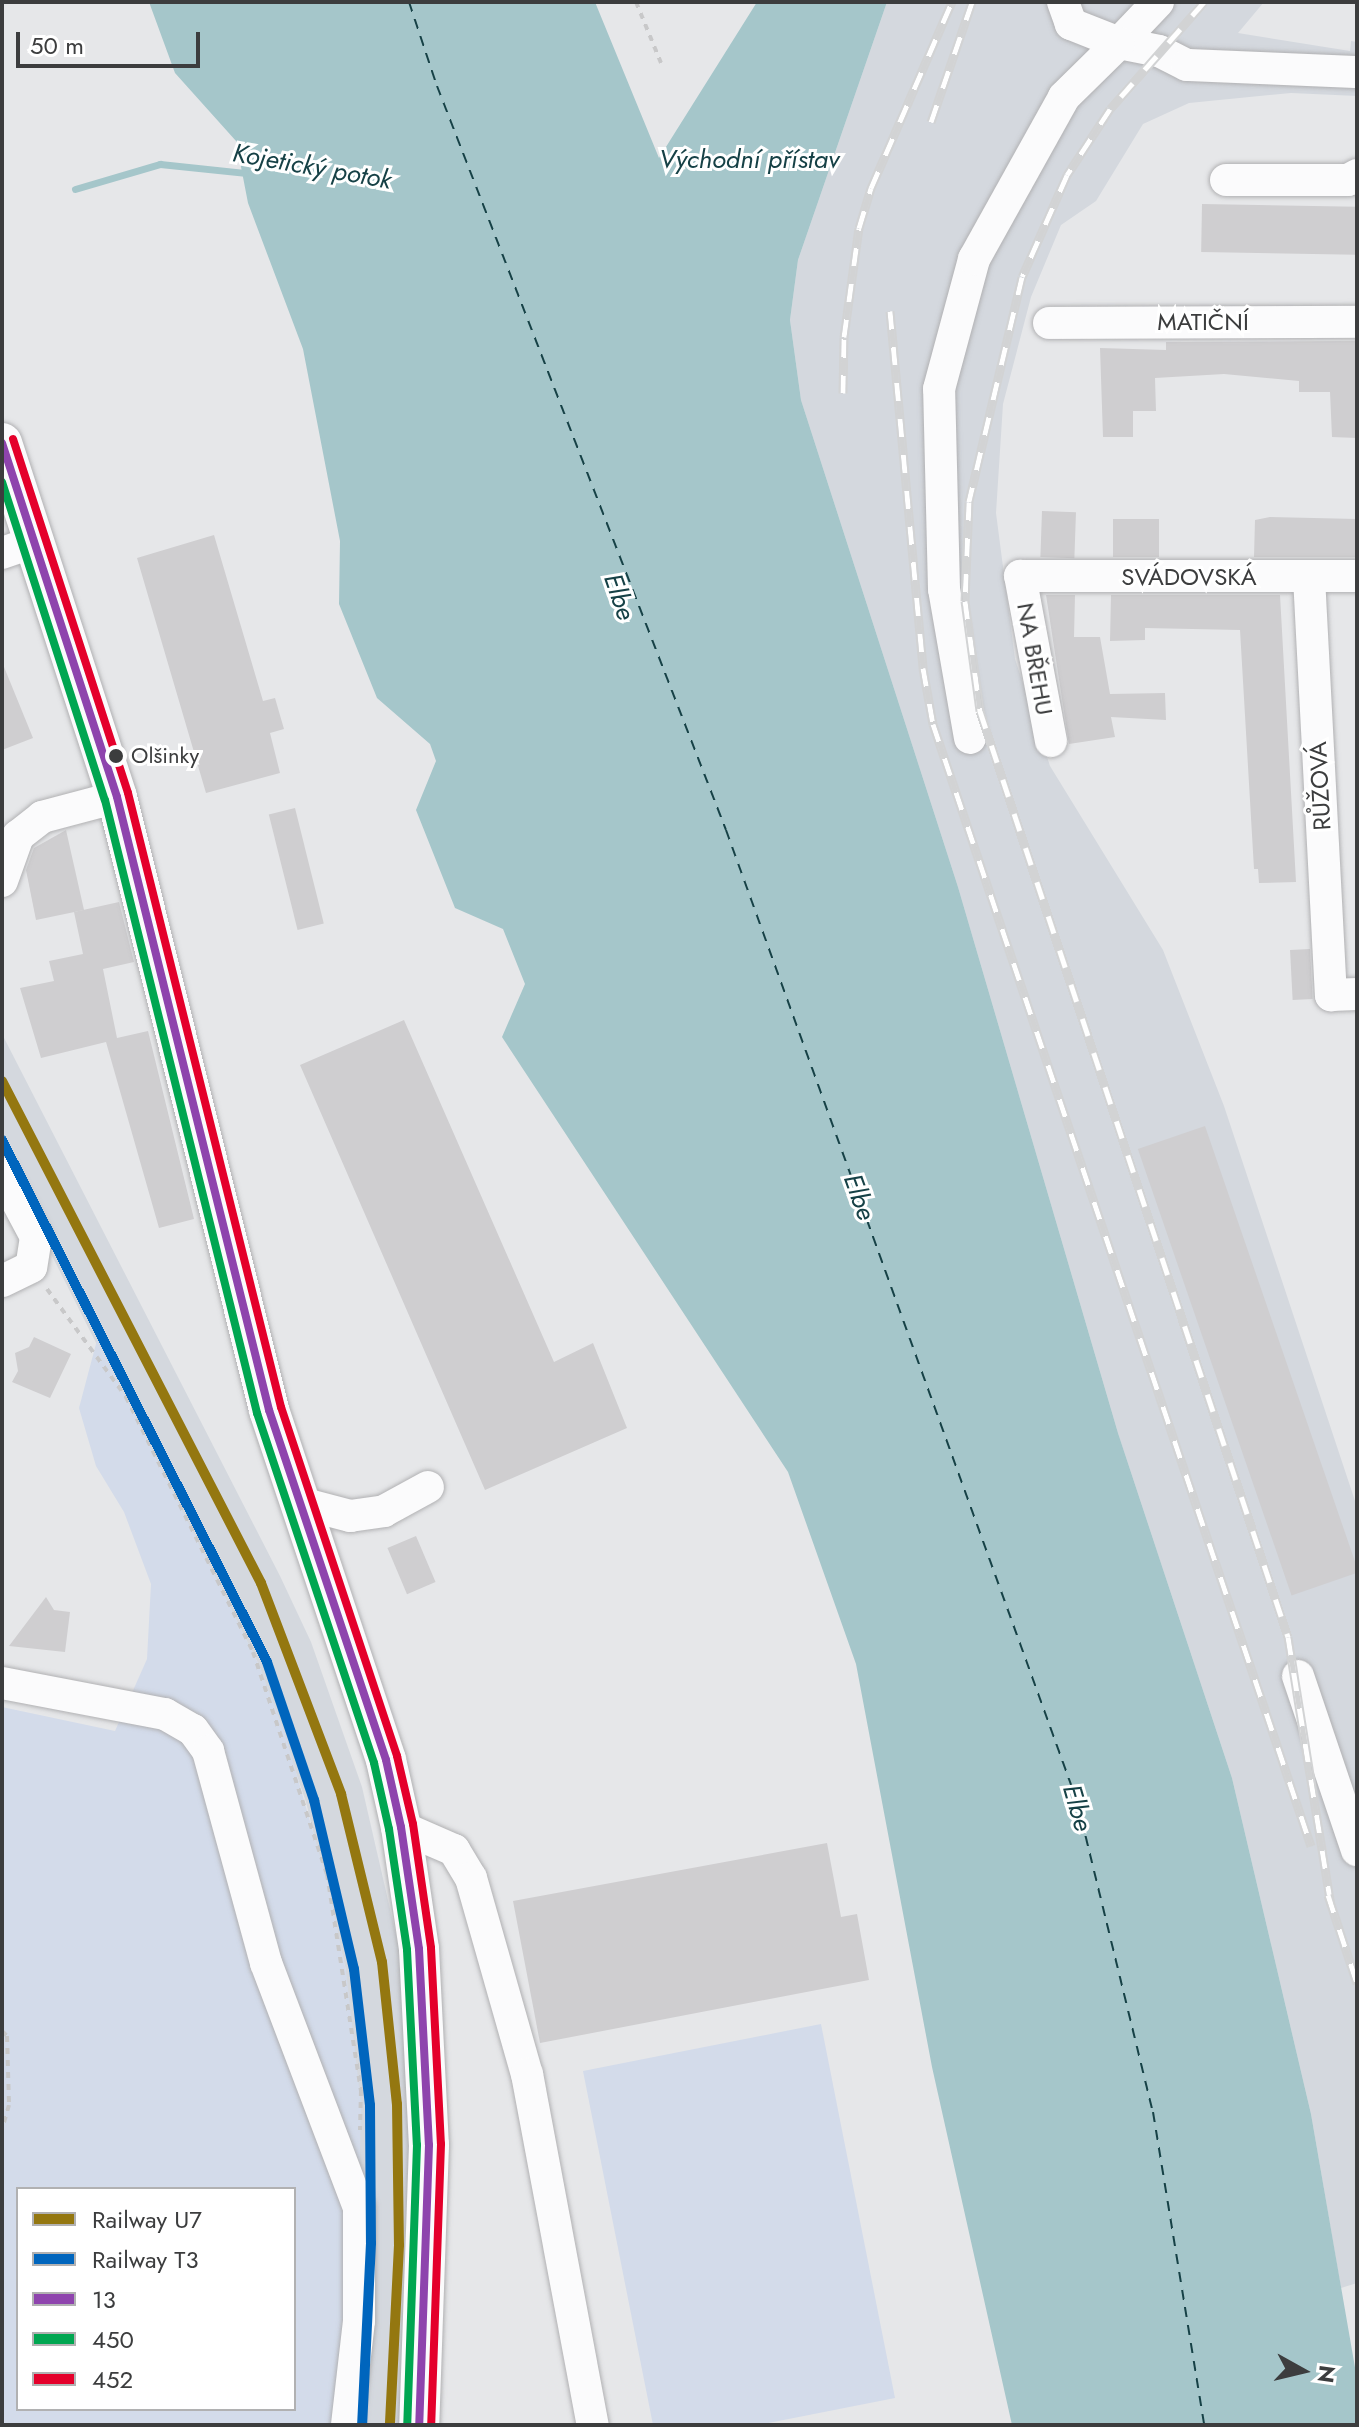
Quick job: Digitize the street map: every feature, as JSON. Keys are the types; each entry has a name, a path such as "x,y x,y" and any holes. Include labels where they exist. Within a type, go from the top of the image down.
{"main road":[{"path":"2,443 18,547 117,797 269,1410 297,1502 386,1760 401,1827 419,1949 429,2145 419,2425"}],"street":[{"path":"1063,2 1071,24 1119,43 1159,51 1187,65 1357,72"},
{"path":"970,738 944,589 939,389 974,259 1064,97 1158,2"},
{"path":"1226,180 1348,180 1357,175"},
{"name":"MATIČNÍ","path":"1049,323 1357,322"},
{"name":"SVÁDOVSKÁ","path":"1020,576 1357,576"},
{"name":"NA BŘEHU","path":"1020,576 1051,741"},
{"name":"RŮŽOVÁ","path":"1309,577 1344,994"},
{"path":"2,881 18,836 42,817 117,797"},
{"path":"2,1173 36,1237 31,1267 2,1281"},
{"path":"297,1502 350,1516 384,1511 428,1487"},
{"path":"1298,1676 1357,1850"},
{"path":"2,1683 165,1714 193,1730 208,1751 266,1963 359,2208 359,2321 347,2425"},
{"path":"401,1827 454,1850 471,1878 527,2074 593,2425"}],"path":[{"path":"636,2 661,63"},
{"path":"31,1267 126,1397 253,1652 327,1874 361,2090 360,2134"},
{"path":"2,2031 7,2036 9,2105 2,2129"}],"shaded area":[{"path":"887,2 1264,2 1238,33 1350,51 1351,41 1357,42 1357,96 1291,93 1189,103 1143,124 1096,201 1061,225 1031,297 1003,404 996,513 1015,659 1050,766 1163,950 1224,1106 1357,1507 1357,2283 1341,2288 1311,2114 1232,1778 1118,1433 958,887 801,400 790,320 798,260"},
{"path":"2,1034 280,1576 311,1642 362,1787 402,1961 419,2102 411,2425 354,2425 346,1970 306,1802 259,1665 2,1157"},
{"path":"97,1340 259,1665 285,1734 328,1884 346,1971 361,2105 354,2425 2,2425 2,1707 115,1731 147,1659 151,1584 124,1512 96,1466 79,1408"},
{"path":"821,2024 895,2398 758,2425 653,2425 583,2071"}],"water":[{"path":"149,2 595,2 659,158 757,2 887,2 798,260 790,320 801,400 958,887 1118,1433 1232,1778 1311,2114 1357,2379 1357,2425 1012,2425 932,2067 856,1664 788,1472 502,1037 525,984 503,929 455,908 416,810 436,761 430,744 377,698 339,604 340,541 303,349 248,203 236,141 175,73"}],"building":[{"path":"1202,204 1357,207 1356,255 1201,252"},
{"path":"1357,341 1357,438 1332,437 1330,392 1299,392 1299,381 1224,374 1155,378 1156,411 1133,411 1133,437 1103,437 1100,348 1166,350 1166,342"},
{"path":"1042,511 1076,512 1074,558 1040,557"},
{"path":"1270,517 1357,519 1357,557 1254,557 1255,520"},
{"path":"1113,519 1159,519 1159,557 1113,557"},
{"path":"214,535 263,701 275,698 284,729 270,733 280,773 206,793 137,558"},
{"path":"1046,595 1075,595 1074,637 1100,637 1110,694 1165,693 1166,720 1111,717 1115,737 1069,744"},
{"path":"1111,595 1280,595 1296,882 1259,883 1258,869 1254,869 1240,630 1145,628 1145,640 1110,641"},
{"path":"2,662 33,738 2,750"},
{"path":"295,808 324,923 298,930 269,815"},
{"path":"66,830 84,910 36,920 26,870 34,848"},
{"path":"119,902 134,962 103,969 117,1038 148,1031 194,1219 159,1228 106,1042 41,1058 20,988 54,981 49,961 83,954 74,912"},
{"path":"1310,949 1313,999 1293,1000 1290,950"},
{"path":"404,1020 554,1362 593,1343 627,1428 485,1490 300,1065"},
{"path":"1205,1126 1357,1567 1357,1573 1292,1595 1138,1149"},
{"path":"34,1337 71,1354 50,1398 12,1382 18,1371 15,1353 29,1347"},
{"path":"416,1536 436,1582 407,1594 387,1548"},
{"path":"46,1597 54,1610 70,1612 65,1652 9,1646"},
{"path":"827,1843 841,1917 857,1914 869,1980 540,2043 513,1901"}],"waterway":[{"name":"Kojetický potok","path":"75,189 160,164 245,173"}],"ferry route":[{"path":"409,2 437,86 726,830 1077,1801 1153,2112 1204,2425"}],"railway":[{"path":"843,393 844,337 859,228 871,188 952,2"},
{"path":"931,122 972,2"},
{"path":"1204,2 1110,109 1067,175 1022,277 969,502 965,601 980,711 1288,1637 1331,1905"},
{"path":"890,311 923,668 933,724 1311,1846"},
{"path":"1328,1895 1357,1983"}],"rail line":[{"name":"U7","path":"2,1081 261,1583 341,1794 382,1962 397,2104 399,2245 390,2425"},
{"name":"T3","path":"2,1140 267,1662 314,1800 354,1969 370,2105 371,2243 362,2424"}],"transit line":[{"name":"452","path":"13,439 128,793 281,1407 397,1756 413,1824 431,1948 441,2144 431,2425"},
{"name":"13","path":"2,443 117,797 269,1410 386,1760 401,1827 419,1949 429,2145 419,2425"},
{"name":"450","path":"2,482 105,800 257,1413 374,1763 389,1829 407,1950 417,2145 407,2425"}],"place":[{"name":"Olšinky","path":"116,756"}],"water label":[{"name":"Východní přístav","path":"749,160"},
{"name":"Elbe","path":"619,597"},
{"name":"Elbe","path":"859,1197"},
{"name":"Elbe","path":"1077,1808"}]}
